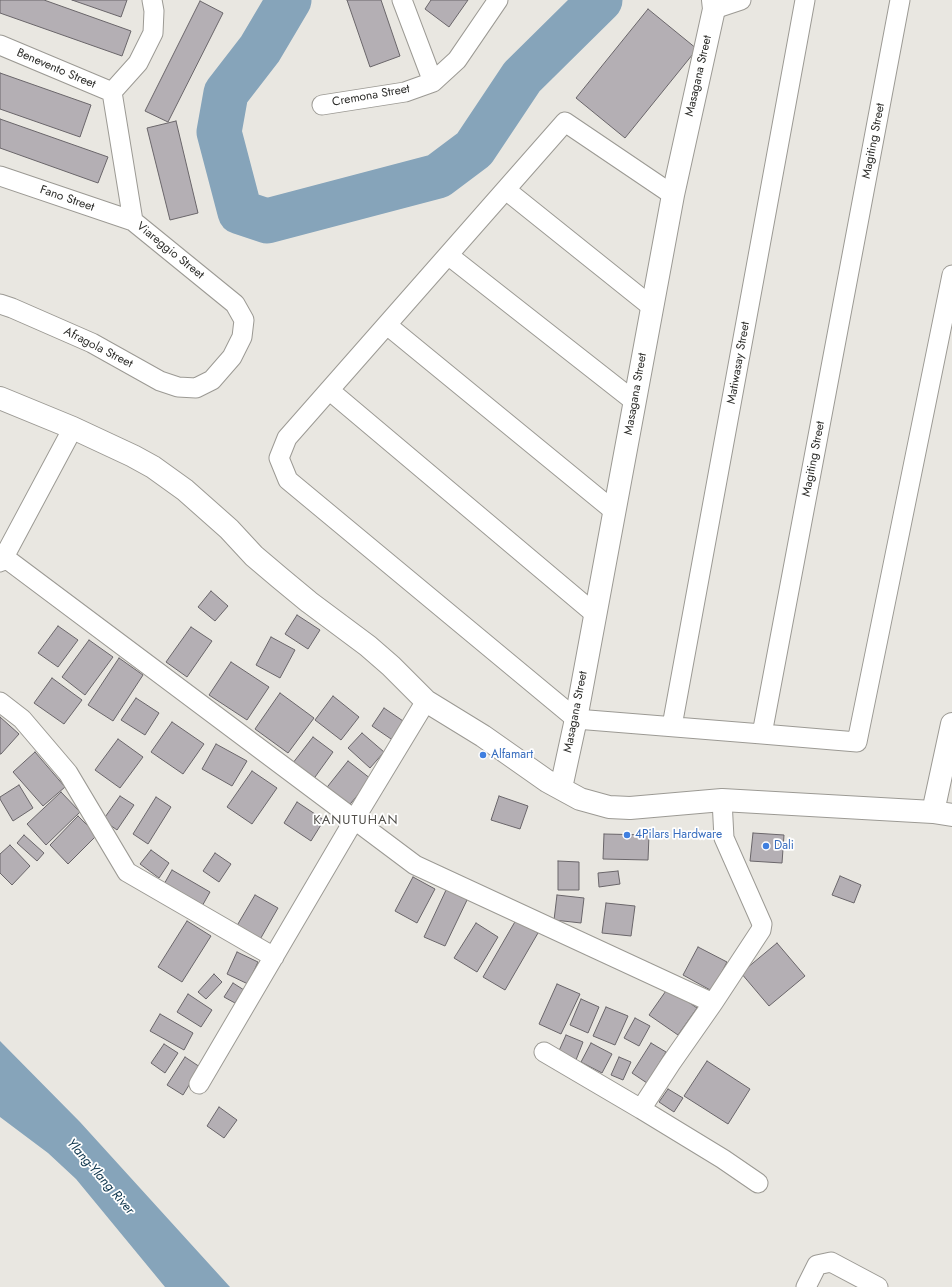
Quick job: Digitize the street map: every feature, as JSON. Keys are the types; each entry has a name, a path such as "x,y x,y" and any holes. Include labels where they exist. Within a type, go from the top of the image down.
{"street":[{"path":"112,92 138,63 153,33 154,11 152,0"},
{"path":"402,0 433,82"},
{"name":"Cremona Street","path":"322,105 405,92 433,82 457,60 498,0"},
{"path":"714,5 741,0"},
{"name":"Matiwasay Street","path":"672,726 805,0"},
{"name":"Magiting Street","path":"762,734 900,0"},
{"name":"Masagana Street","path":"561,788 576,719 672,194 714,5"},
{"name":"Benevento Street","path":"0,45 112,92"},
{"name":"Viareggio Street","path":"112,92 133,221 235,304 244,320 242,337 232,357 212,380 196,388"},
{"path":"672,194 565,122 287,438 279,458 288,480 576,719 857,742 952,275"},
{"name":"Fano Street","path":"0,176 133,221"},
{"path":"506,190 652,307"},
{"path":"448,256 634,401"},
{"name":"Afragola Street","path":"0,304 92,343 160,381 178,387 196,388"},
{"path":"387,325 614,511"},
{"path":"329,390 595,614"},
{"path":"0,398 73,428 153,467 185,490 229,529 254,556 280,578 309,602 368,646 391,666 426,701 483,736 547,781 580,799 608,807 630,808 722,800 943,813 952,724"},
{"path":"73,428 2,559 415,866 713,1003"},
{"path":"199,1084 354,820 426,701"},
{"path":"0,702 22,719 68,773 127,872 274,957"},
{"path":"641,1109 761,930 762,924 724,838 722,800"},
{"path":"544,1052 723,1159 758,1183"},
{"path":"806,1287 817,1265 831,1262 878,1287"}],"water":[{"name":"Ylang-Ylang River","path":"0,1041 80,1122 230,1287 165,1287 76,1179 48,1153 0,1117"}],"building":[{"path":"0,0 44,0 131,31 122,56 0,13"},
{"path":"72,0 127,0 121,17"},
{"path":"347,0 381,0 400,56 370,67"},
{"path":"431,0 468,0 449,27 425,9"},
{"path":"200,1 223,13 168,122 145,111"},
{"path":"648,9 697,49 625,138 576,98"},
{"path":"0,73 91,105 80,137 0,109"},
{"path":"0,119 108,157 98,183 0,148"},
{"path":"176,121 198,213 170,220 147,128"},
{"path":"211,591 228,606 215,621 198,607"},
{"path":"297,615 320,630 308,649 285,634"},
{"path":"58,626 78,640 58,667 38,653"},
{"path":"191,627 212,641 187,677 166,662"},
{"path":"271,637 295,650 280,678 256,665"},
{"path":"89,640 113,657 85,695 62,677"},
{"path":"119,658 143,675 113,721 88,705"},
{"path":"231,662 269,687 247,720 209,695"},
{"path":"52,678 82,700 64,724 34,703"},
{"path":"280,693 314,718 288,753 255,729"},
{"path":"333,696 359,717 341,740 315,720"},
{"path":"136,698 159,713 145,735 121,720"},
{"path":"384,708 406,723 394,741 372,726"},
{"path":"0,717 19,734 1,754 0,754"},
{"path":"172,722 204,744 183,774 151,752"},
{"path":"362,733 384,752 370,768 348,748"},
{"path":"313,737 333,752 310,784 289,768"},
{"path":"118,739 143,757 120,788 95,770"},
{"path":"216,744 247,761 232,786 202,769"},
{"path":"35,752 65,787 43,806 13,772"},
{"path":"348,761 371,779 346,809 324,791"},
{"path":"252,771 277,788 252,824 227,807"},
{"path":"19,785 33,808 13,821 0,797"},
{"path":"61,792 80,812 46,845 27,824"},
{"path":"120,796 134,805 117,830 103,820"},
{"path":"499,796 528,806 520,829 491,820"},
{"path":"156,797 171,807 148,844 133,834"},
{"path":"297,802 324,820 311,841 284,823"},
{"path":"78,816 97,835 68,864 50,845"},
{"path":"753,833 784,835 782,863 750,861"},
{"path":"604,834 649,835 648,860 603,859"},
{"path":"24,835 44,853 37,861 17,843"},
{"path":"10,845 30,866 12,885 0,873 0,854"},
{"path":"151,850 169,863 159,878 140,864"},
{"path":"215,853 231,864 219,882 203,871"},
{"path":"558,861 579,862 579,890 558,890"},
{"path":"172,870 210,892 201,908 163,886"},
{"path":"618,871 620,884 599,887 598,873"},
{"path":"840,876 861,885 854,903 832,895"},
{"path":"413,877 435,889 417,923 395,911"},
{"path":"447,888 468,898 445,946 424,937"},
{"path":"255,895 278,908 258,943 235,929"},
{"path":"557,895 584,898 581,923 554,920"},
{"path":"606,903 635,906 631,936 602,933"},
{"path":"516,920 538,933 505,990 483,977"},
{"path":"187,921 211,936 182,982 158,967"},
{"path":"476,923 498,937 477,972 454,958"},
{"path":"777,943 805,976 769,1006 741,973"},
{"path":"698,947 727,962 712,991 683,975"},
{"path":"237,952 258,962 248,984 227,974"},
{"path":"214,974 222,982 206,999 198,992"},
{"path":"233,983 244,990 235,1003 224,997"},
{"path":"557,984 580,994 561,1034 539,1024"},
{"path":"668,988 697,1008 678,1035 649,1015"},
{"path":"188,994 212,1010 201,1027 177,1012"},
{"path":"581,999 599,1007 588,1033 570,1025"},
{"path":"606,1007 628,1016 615,1045 593,1036"},
{"path":"160,1014 193,1033 184,1050 150,1031"},
{"path":"635,1018 650,1026 639,1046 624,1038"},
{"path":"566,1035 583,1042 576,1060 558,1053"},
{"path":"591,1043 612,1054 602,1073 581,1062"},
{"path":"651,1043 666,1052 647,1083 632,1073"},
{"path":"164,1044 178,1053 165,1073 151,1063"},
{"path":"185,1057 200,1067 183,1095 167,1085"},
{"path":"619,1057 631,1062 623,1080 611,1075"},
{"path":"707,1061 750,1089 728,1124 684,1096"},
{"path":"668,1089 683,1098 674,1112 659,1102"},
{"path":"219,1107 237,1120 224,1138 207,1126"}],"waterway":[{"path":"289,0 260,49 226,93 219,132 240,212 267,221 438,176 474,149 522,77 600,0"}],"place":[{"name":"Alfamart","path":"483,755"},
{"name":"4Pilars Hardware","path":"627,835"},
{"name":"Dali","path":"766,846"}],"district":[{"name":"KANUTUHAN","path":"356,821"}]}
